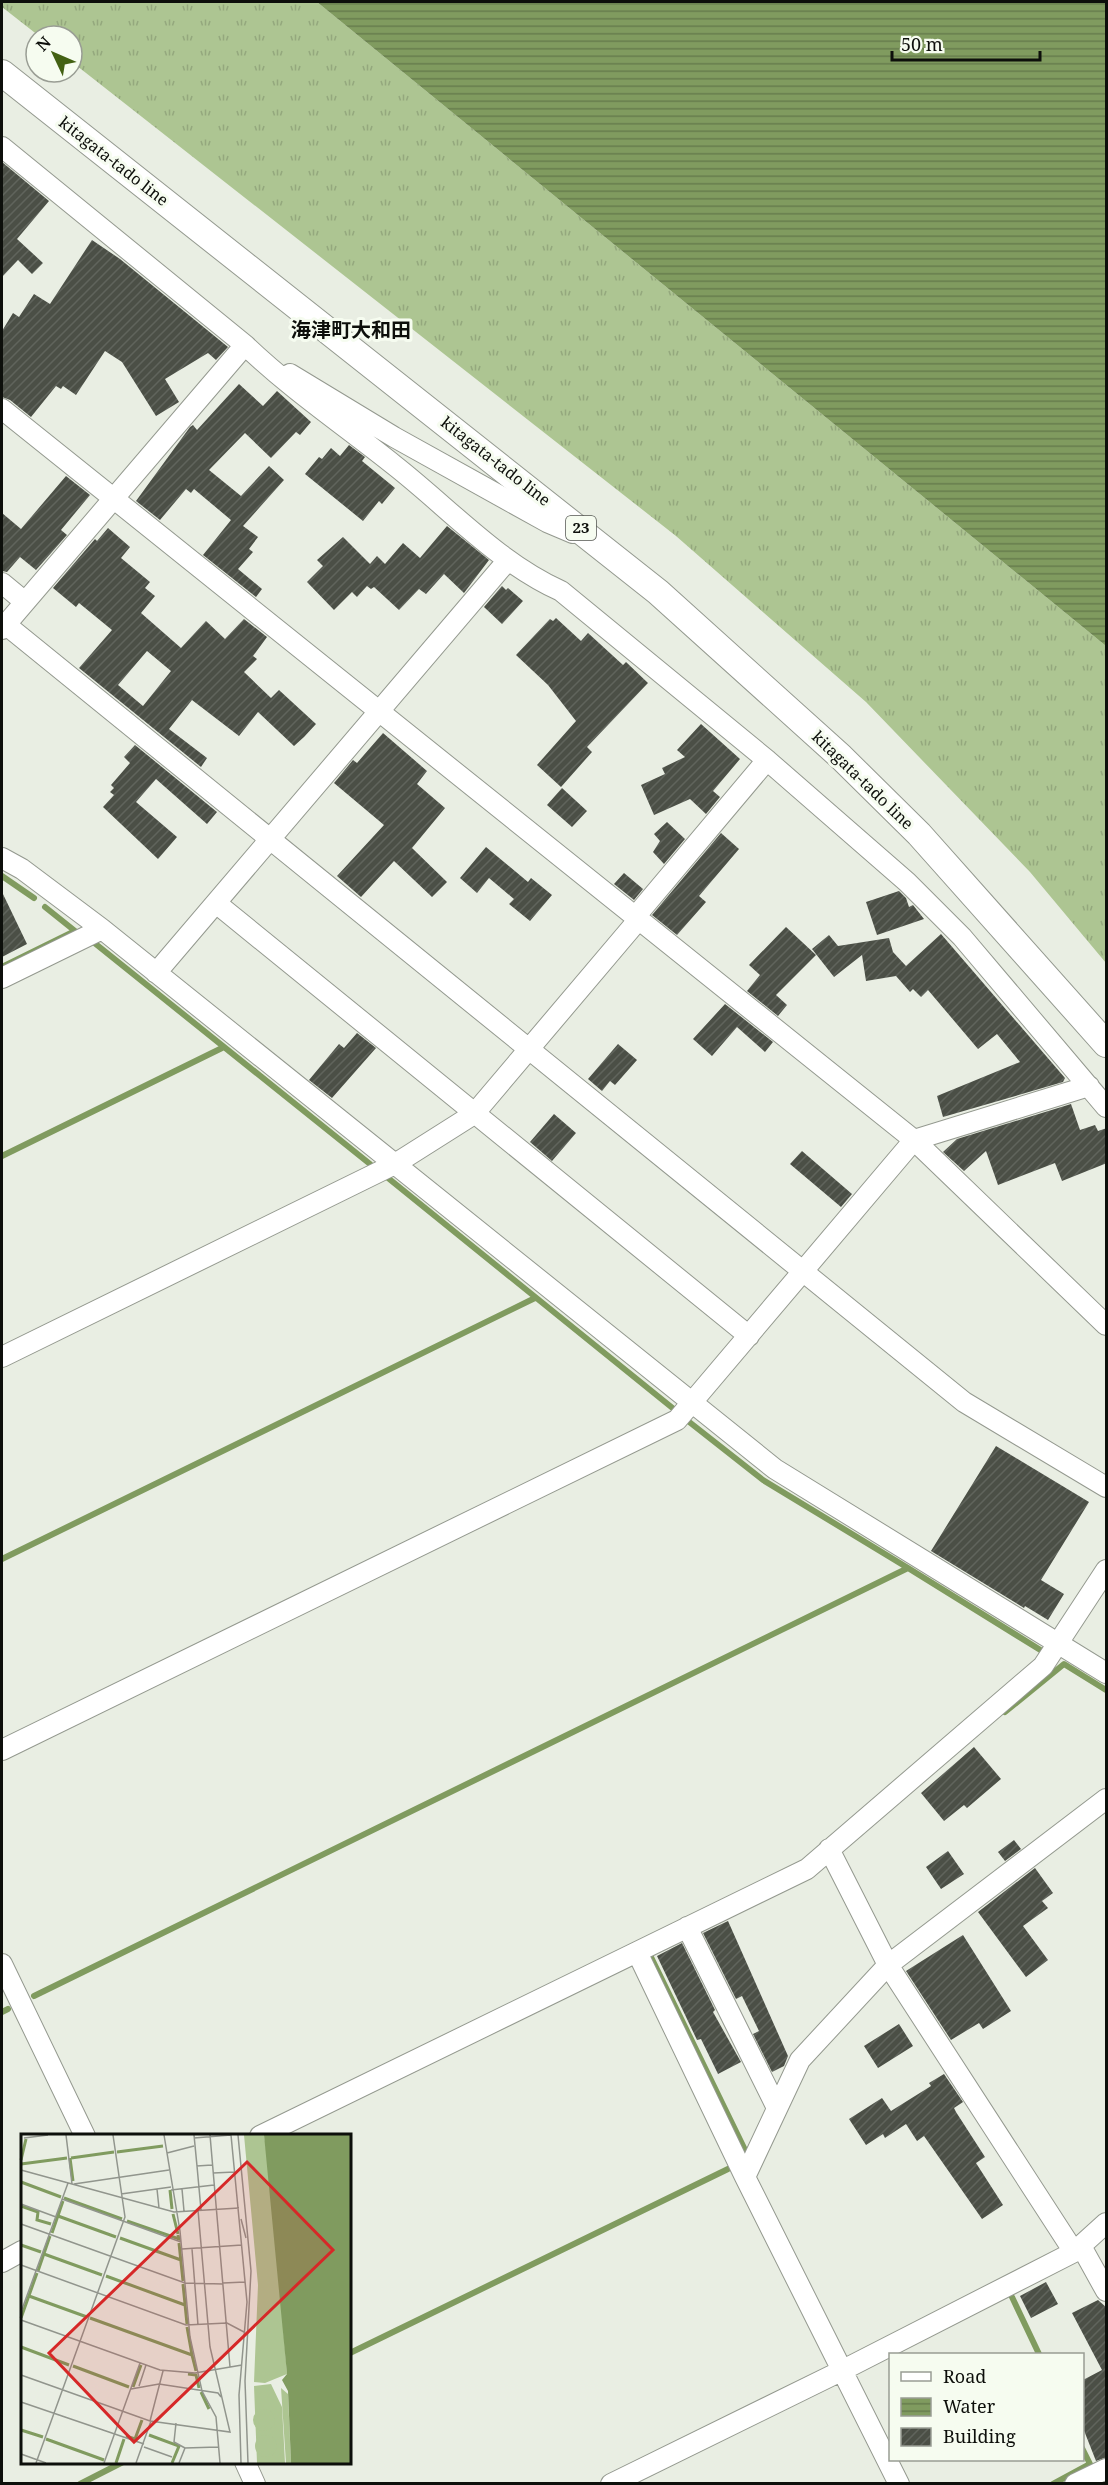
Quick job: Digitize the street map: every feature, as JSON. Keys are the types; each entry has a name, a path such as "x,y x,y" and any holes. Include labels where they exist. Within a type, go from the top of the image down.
{"main road":[{"name":"kitagata-tado line","path":"2,73 600,543 733,658 919,834 1107,1044"}],"street":[{"path":"2,147 245,345 278,376 394,465 508,560 531,577 561,591 767,760 907,882 962,937 1107,1107"},
{"path":"245,345 394,436 548,522 600,543"},
{"path":"245,345 3,626 964,1402 1107,1487"},
{"path":"2,409 914,1140 1107,1325"},
{"path":"156,973 508,560"},
{"path":"2,583 25,602"},
{"path":"2,1357 395,1164 474,1114 767,760"},
{"path":"2,858 22,869 102,929 775,1469 1107,1673"},
{"path":"216,903 749,1336"},
{"path":"2,978 102,929"},
{"path":"2,1750 677,1420 914,1140 1089,1086"},
{"path":"264,2134 807,1869 1043,1666 1107,1570"},
{"path":"745,2177 800,2060 888,1965 1107,1799"},
{"path":"829,1849 888,1965 1107,2291"},
{"path":"687,1927 777,2109"},
{"path":"637,1952 745,2177 899,2484"},
{"path":"2,1964 84,2134"},
{"path":"611,2484 843,2370 1078,2249 1107,2223"},
{"path":"2,2262 21,2252"},
{"path":"245,2464 255,2484"},
{"path":"1075,2484 1107,2469"}],"green space":[{"path":"2,2 317,2 1106,646 1106,963 1030,872 866,702 676,536 84,71 84,24 24,24 2,7"}],"water":[{"path":"317,2 1106,2 1106,646"}],"building":[{"path":"2,162 49,201 17,239 43,263 32,274 18,260 2,277"},
{"path":"92,240 120,259 228,347 216,360 208,353 165,379 179,402 156,416 122,362 105,351 76,395 63,386 61,389 56,386 31,417 10,400 2,397 2,331 13,313 19,317 34,294 50,304"},
{"path":"239,384 263,406 277,391 311,422 300,435 296,432 271,458 245,433 209,470 241,496 269,466 284,480 243,526 258,537 249,549 253,552 238,569 262,589 256,597 203,555 231,520 194,489 191,493 186,489 160,520 136,501 190,427 193,425 197,430"},
{"path":"349,445 365,457 362,461 395,488 382,504 379,501 363,521 305,474 319,457 322,459 331,448 340,456"},
{"path":"66,476 90,495 61,530 67,535 36,570 20,557 7,572 2,571 2,513 21,529"},
{"path":"447,526 489,560 464,593 444,574 426,594 419,589 399,610 374,587 371,589 367,586 357,597 352,592 334,610 307,582 323,566 317,560 343,537 370,564 377,556 385,564 403,543 420,558"},
{"path":"108,528 130,547 121,558 150,582 145,588 155,596 141,613 181,648 206,621 225,639 244,619 267,637 253,656 257,659 244,672 271,698 279,690 316,724 294,746 258,712 239,736 192,700 169,729 207,758 201,767 79,668 112,630 79,603 76,607 53,588 95,539 97,541","holes":["147,651 171,671 143,706 118,685"]},
{"path":"502,586 506,590 508,588 523,601 502,624 484,607"},
{"path":"556,618 581,641 588,633 623,665 626,662 648,683 587,747 592,752 561,787 537,765 576,721 548,685 516,655 550,619 553,621"},
{"path":"701,724 740,759 713,791 720,797 706,814 690,799 654,815 641,785 665,774 662,768 685,757 677,750"},
{"path":"383,733 427,771 417,784 445,808 412,848 447,882 432,897 394,861 361,897 337,876 384,825 334,783 353,760 357,763"},
{"path":"135,745 217,812 207,824 156,779 136,802 177,837 158,859 103,807 114,795 110,792 114,788 111,785 130,763 124,757"},
{"path":"562,788 587,811 572,827 547,805"},
{"path":"667,822 685,839 664,864 653,852 660,841 654,834"},
{"path":"721,833 739,849 699,896 706,902 677,935 652,915"},
{"path":"486,847 528,882 531,878 552,895 530,921 509,904 514,899 489,878 477,893 460,878"},
{"path":"624,873 643,889 634,900 614,884"},
{"path":"899,891 906,898 909,907 913,905 924,919 877,935 866,902"},
{"path":"2,892 27,944 2,957"},
{"path":"786,927 816,955 776,995 787,1005 778,1016 747,991 760,975 749,965"},
{"path":"941,934 1065,1078 1063,1082 943,1117 937,1096 1020,1062 997,1034 978,1049 928,990 921,997 913,989 910,992 896,976 866,981 862,955 834,977 812,949 829,935 838,946 889,938 893,952 906,966"},
{"path":"725,1004 773,1042 765,1052 737,1027 712,1056 693,1039"},
{"path":"357,1033 376,1048 332,1098 309,1080 339,1044 344,1048"},
{"path":"618,1044 637,1060 615,1085 610,1081 602,1091 588,1079"},
{"path":"1071,1104 1080,1130 1095,1125 1098,1131 1107,1128 1107,1163 1062,1181 1055,1163 998,1185 986,1151 964,1171 943,1152 957,1139"},
{"path":"554,1114 576,1133 552,1161 530,1142"},
{"path":"802,1151 852,1194 841,1207 790,1164"},
{"path":"996,1446 1089,1502 1041,1580 1064,1594 1048,1620 1025,1606 1024,1608 931,1551"},
{"path":"974,1747 1001,1779 967,1808 964,1805 944,1821 921,1793"},
{"path":"1014,1840 1021,1849 1005,1861 998,1852"},
{"path":"948,1851 964,1874 941,1889 926,1867"},
{"path":"1035,1868 1053,1893 1042,1901 1048,1908 1023,1926 1048,1960 1026,1977 978,1912"},
{"path":"728,1921 788,2056 784,2066 772,2072 753,2034 759,2031 742,1996 736,1999 703,1933"},
{"path":"963,1935 1011,2011 983,2029 979,2023 951,2040 906,1971"},
{"path":"682,1943 715,2010 713,2012 741,2062 718,2074 701,2039 697,2040 657,1956"},
{"path":"899,2024 913,2046 878,2068 864,2046"},
{"path":"944,2074 963,2102 954,2108 985,2157 976,2163 1003,2205 982,2219 924,2136 917,2141 906,2124 885,2138 883,2134 866,2145 849,2119 882,2098 891,2111 931,2086 929,2083"},
{"path":"1046,2282 1058,2304 1031,2318 1020,2296"},
{"path":"1098,2300 1107,2308 1107,2457 1096,2461 1084,2431 1084,2379 1102,2370 1072,2313"}],"waterway":[{"path":"2,876 34,898"},
{"path":"2,967 75,931 45,907"},
{"path":"92,941 370,1164"},
{"path":"2,1156 222,1048"},
{"path":"388,1178 675,1410"},
{"path":"2,1559 535,1298"},
{"path":"688,1421 763,1480 908,1568"},
{"path":"34,1996 908,1568 1042,1651"},
{"path":"1005,1712 1064,1664 1106,1690"},
{"path":"650,1955 747,2154"},
{"path":"2,2012 8,2009"},
{"path":"351,2353 728,2169"},
{"path":"1012,2297 1039,2353"},
{"path":"1053,2484 1090,2464 1084,2452"},
{"path":"80,2484 119,2464"}],"district":[{"name":"海津町大和田","path":"351,330"}]}
